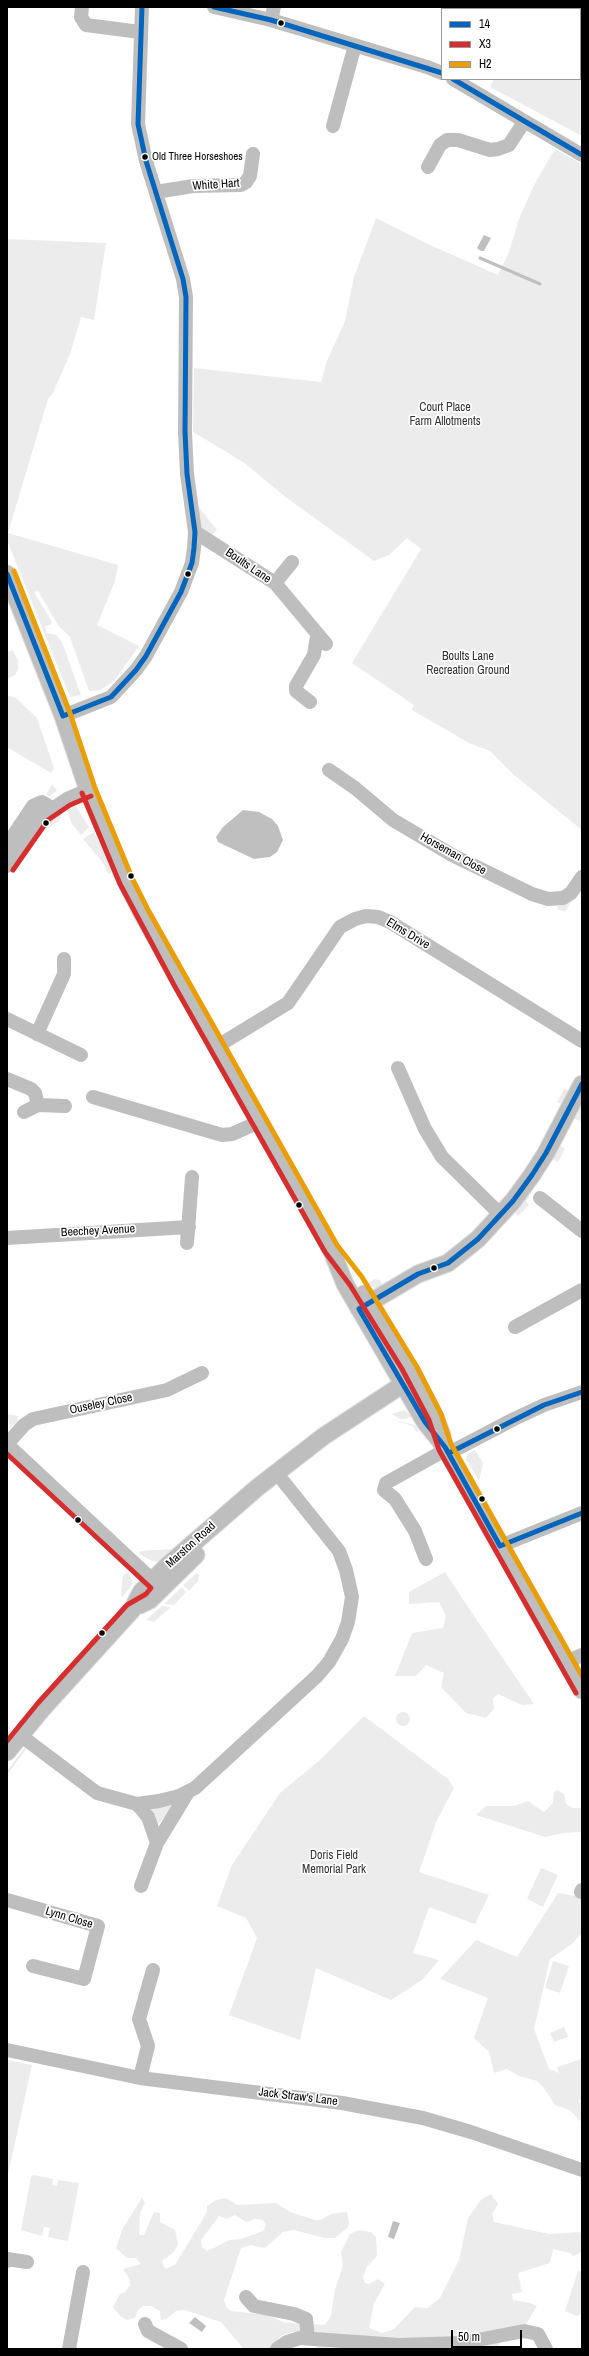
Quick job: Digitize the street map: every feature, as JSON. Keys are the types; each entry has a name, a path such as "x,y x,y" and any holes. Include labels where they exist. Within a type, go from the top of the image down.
{"main road":[{"path":"7,574 63,716 88,790 129,887 216,1047 331,1249 359,1286 368,1311"},
{"path":"368,1311 402,1290 425,1283 442,1266 478,1239 501,1215 519,1193 546,1153 582,1084"},
{"path":"331,1249 345,1284 368,1311 412,1383 424,1422 447,1450 582,1690"},
{"name":"Marston Road","path":"7,1752 20,1735 132,1610 150,1600 157,1584 218,1535 261,1491 331,1437 412,1383"},
{"name":"Marston Road","path":"261,1491 283,1481 331,1437"}],"street":[{"path":"82,7 81,17 86,25 140,32"},
{"path":"63,716 111,697 143,661 186,580 192,563 195,532 187,474 185,432 186,297 183,280 146,161 138,124 142,7"},
{"path":"214,7 273,14 355,45 441,74"},
{"path":"333,126 355,45"},
{"path":"455,80 582,156"},
{"path":"428,167 440,145 447,140 458,140 490,150 498,149 508,145 524,122"},
{"name":"White Hart","path":"156,192 193,186 241,185 246,182 250,176 253,154"},
{"name":"Boults Lane","path":"195,532 275,583 322,640 296,686 296,690 310,702"},
{"path":"275,583 292,562"},
{"name":"Horseman Close","path":"329,770 355,788 393,820 452,854 532,894 548,899 563,898 571,893 582,877"},
{"path":"7,866 36,821 52,808 88,790"},
{"path":"7,845 33,806 42,802 52,808"},
{"name":"Elms Drive","path":"216,1047 288,1004 340,927 355,918 366,916 378,917 390,922 582,1041"},
{"path":"37,1034 64,974 64,959"},
{"path":"7,1019 80,1055"},
{"path":"398,1068 424,1129 442,1157 501,1215"},
{"path":"7,1079 31,1089 35,1093 38,1105"},
{"path":"93,1097 222,1135 232,1134 259,1122"},
{"path":"24,1112 38,1105 65,1106"},
{"path":"187,1243 189,1227 188,1205 192,1178"},
{"path":"540,1198 582,1231"},
{"name":"Beechey Avenue","path":"7,1238 189,1227"},
{"path":"515,1327 582,1290"},
{"name":"Ouseley Close","path":"7,1444 24,1425 33,1419 167,1390 202,1374"},
{"path":"426,1559 415,1531 395,1499 384,1490 385,1485 447,1450 544,1405 582,1392"},
{"path":"7,1444 157,1584"},
{"path":"141,1886 157,1843 188,1792 317,1676 329,1662 346,1630 352,1597 346,1570 339,1552 283,1481"},
{"path":"500,1546 582,1513"},
{"path":"566,1662 582,1655"},
{"path":"20,1735 90,1789 104,1796 137,1804 159,1802 188,1792"},
{"path":"137,1804 148,1817 157,1843"},
{"name":"Lynn Close","path":"7,1900 98,1926 84,1979 33,1966"},
{"path":"140,2078 148,2046 134,2017 153,1970"},
{"name":"Jack Straw's Lane","path":"7,2050 140,2078 342,2103 423,2118 471,2132 582,2170"},
{"path":"7,2261 8,2259 27,2262"},
{"path":"69,2349 83,2272"},
{"path":"246,2297 254,2306 294,2314 306,2319 308,2338"},
{"path":"145,2324 148,2331 181,2349"},
{"path":"277,2349 293,2339 308,2338 399,2347 462,2343 529,2331 538,2334 546,2349"}],"green space":[{"path":"582,7 582,136 490,87 494,80 581,80 581,8 536,8"},
{"name":"Court Place Farm Allotments","path":"555,149 582,164 582,830 514,775 490,751 469,743 412,710 414,705 352,663 421,549 407,538 389,555 374,561 287,498 243,462 193,432 194,368 321,382 327,361 345,321 354,277 376,218 430,245 498,275 509,252 519,219 534,185"},
{"path":"7,239 106,243 94,320 81,317 70,354 53,393 48,399 8,533 118,565 115,581 97,625 139,646 114,681 100,690 89,691 70,637 58,625 38,591 34,592 52,622 50,625 45,626 47,633 56,635 62,642 81,695 70,697 7,540"},
{"path":"198,506 217,530 212,535 200,527"},
{"path":"13,650 18,661 18,670 15,675 7,679 7,652"},
{"path":"7,695 16,698 37,718 54,768 51,773 7,747"},
{"path":"52,784 57,791 50,796 46,795"},
{"path":"75,805 89,827 81,835 72,824 67,809"},
{"path":"62,810 60,820 41,832 37,832 42,822"},
{"path":"94,832 109,862 112,872 108,874 104,864 83,839"},
{"path":"571,902 565,912 557,909 558,906"},
{"path":"564,1089 572,1093 565,1106 557,1102"},
{"path":"580,1105 582,1107 582,1117 580,1121 573,1118"},
{"path":"559,1145 565,1149 558,1162 552,1159"},
{"path":"527,1195 529,1197 526,1201 529,1205 518,1216 514,1212"},
{"path":"375,1279 380,1280 384,1287 377,1289 368,1285 367,1283"},
{"path":"404,1410 412,1416 407,1419 400,1419 392,1414"},
{"path":"7,1414 18,1416 17,1422 10,1428"},
{"path":"389,1419 415,1425 419,1431 416,1432 413,1426"},
{"path":"475,1450 483,1463 479,1481 466,1459 467,1455"},
{"path":"172,1549 158,1562 152,1561 139,1554 140,1551"},
{"path":"127,1572 133,1580 132,1585 122,1597 121,1591 123,1576"},
{"path":"445,1572 534,1704 522,1705 498,1694 493,1699 494,1709 486,1718 466,1713 441,1687 444,1673 426,1665 416,1676 395,1676 412,1633 443,1628 446,1616 439,1602 409,1604 409,1592"},
{"path":"197,1573 199,1575 198,1581 189,1591 183,1585"},
{"path":"182,1587 186,1592 174,1605 164,1604"},
{"path":"162,1606 171,1607 154,1622 146,1620"},
{"path":"400,1712 406,1712 410,1716 410,1722 406,1726 400,1726 396,1722 396,1716"},
{"name":"Doris Field Memorial Park","path":"364,1716 448,1779 454,1788 437,1820 419,1872 489,1895 475,1924 429,1907 413,1953 439,1960 422,1980 391,2000 316,1968 300,2040 229,2015 257,1938 246,1918 217,1906 232,1865 280,1793 320,1760"},
{"path":"25,1747 27,1748 7,1775 7,1771"},
{"path":"557,1790 564,1794 566,1804 573,1808 582,1808 582,1832 563,1833 545,1837 476,1815 486,1806 514,1806 528,1801 544,1812 553,1803 554,1792"},
{"path":"173,1806 158,1825 151,1809"},
{"path":"541,1868 558,1875 543,1907 527,1899"},
{"path":"558,1893 582,1897 582,1933 572,1944 550,1959 534,2029 549,2069 559,2073 557,2067 582,2059 582,2101 578,2099 582,2105 582,2123 570,2110 555,2105 537,2081 519,2076 507,2069 494,2073 489,2052 474,2038 488,1998 440,1979 476,1940 517,1957"},
{"path":"553,1961 569,1966 560,1993 545,1988"},
{"path":"564,2027 568,2037 554,2042 550,2033"},
{"path":"7,2060 32,2065 7,2179"},
{"path":"34,2175 53,2179 52,2185 57,2186 58,2180 79,2183 68,2241 48,2237 50,2228 44,2227 42,2236 21,2230 31,2177"},
{"path":"491,2194 498,2204 492,2214 494,2222 549,2234 582,2232 582,2252 573,2256 570,2253 553,2249 550,2263 518,2273 522,2292 512,2294 513,2300 530,2303 537,2306 518,2337 504,2338 495,2349 337,2349 330,2346 329,2349 317,2349 313,2324 325,2325 331,2316 335,2289 343,2266 341,2252 350,2234 358,2230 371,2232 376,2237 377,2256 366,2268 363,2277 365,2283 369,2284 378,2279 385,2284 374,2303 369,2328 382,2333 394,2329 415,2307 427,2308 440,2298 459,2260 468,2218 481,2200"},
{"path":"142,2198 145,2203 140,2213 139,2235 144,2235 154,2212 160,2213 160,2222 175,2230 178,2244 174,2252 162,2261 165,2269 175,2265 207,2212 207,2206 216,2200 226,2198 237,2205 276,2203 290,2212 315,2220 321,2220 331,2214 347,2212 349,2222 348,2227 335,2238 324,2238 294,2230 283,2232 265,2248 251,2245 241,2248 224,2300 227,2308 231,2311 267,2315 283,2322 304,2324 301,2333 292,2332 282,2335 269,2349 244,2349 221,2322 185,2310 176,2311 166,2319 161,2320 160,2311 151,2306 143,2306 138,2310 135,2318 127,2320 120,2316 113,2307 120,2294 125,2292 130,2285 130,2280 123,2269 141,2264 136,2258 127,2258 116,2248 123,2228","holes":["235,2215 246,2222 256,2219 263,2220 266,2225 263,2231 241,2239 230,2240 207,2251 202,2247 201,2240 219,2216 227,2219"]},
{"path":"578,2271 582,2272 582,2313 577,2316 565,2311"}],"shaded area":[{"path":"484,235 491,238 484,251 481,251 477,248"},
{"path":"243,810 259,812 272,819 278,826 283,840 277,852 270,857 254,859 218,842 216,837 223,827"},
{"path":"393,2221 400,2223 394,2239 388,2237"},
{"path":"195,2317 206,2326 202,2332 189,2323"}],"waterway":[{"path":"480,258 540,284"}],"transit line":[{"name":"14","path":"63,716 111,697 136,670 146,656 181,592 192,563 194,548 195,532 187,474 185,432 186,297 183,279 146,161 138,124 142,7"},
{"name":"14","path":"214,7 271,20 441,73"},
{"name":"14","path":"455,80 582,155"},
{"name":"H2","path":"14,571 70,713 95,788 132,878 148,910 337,1245 362,1277 417,1367 441,1414 451,1444 582,1676"},
{"name":"14","path":"7,574 63,716"},
{"name":"X3","path":"82,793 120,884 174,985 325,1252 350,1285 402,1369 429,1420 439,1450 576,1693"},
{"name":"X3","path":"13,870 48,820 70,805 91,796"},
{"name":"14","path":"582,1084 546,1153 532,1175 513,1201 478,1239 448,1263 418,1274 359,1309 425,1422 445,1447 500,1546 582,1513"},
{"name":"14","path":"449,1453 544,1405 582,1392"},
{"name":"X3","path":"7,1454 151,1588 146,1594 127,1605 38,1703 7,1741"}],"place":[{"name":"Old Three Horseshoes","path":"145,157"}],"park label":[{"name":"Boults Lane Recreation Ground","path":"468,664"}]}
